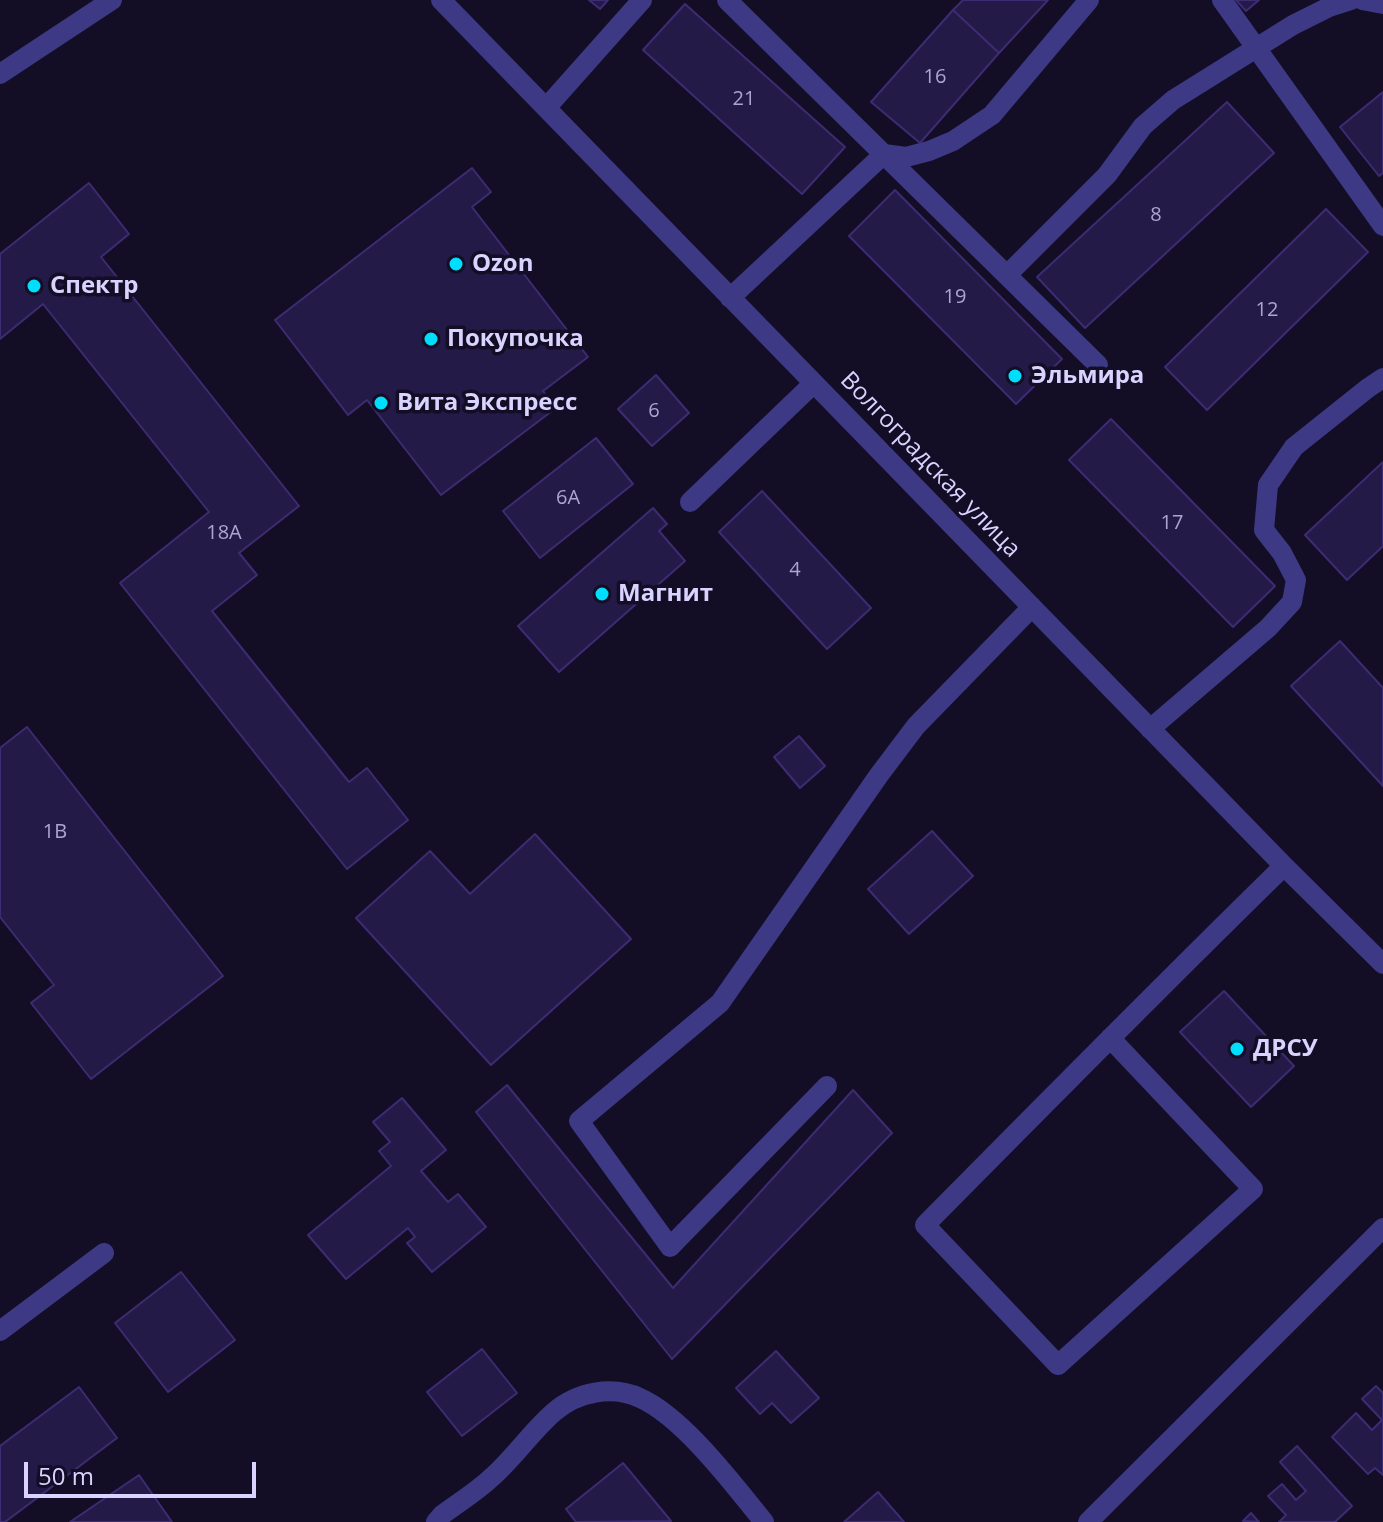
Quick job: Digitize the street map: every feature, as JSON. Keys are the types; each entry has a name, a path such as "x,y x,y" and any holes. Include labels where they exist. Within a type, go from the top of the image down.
{"street":[{"path":"0,74 112,0"},
{"name":"Волгоградская улица","path":"441,0 1150,729 1383,964"},
{"path":"546,108 642,0"},
{"path":"727,0 1098,365"},
{"path":"884,154 906,157 929,151 953,141 992,115 1089,0"},
{"path":"1222,0 1383,226"},
{"path":"1007,275 1107,175 1143,126 1173,100 1293,25 1329,7 1351,1 1383,4"},
{"path":"730,298 884,154"},
{"path":"1150,729 1268,628 1292,602 1296,580 1282,553 1264,530 1268,485 1294,447 1383,378"},
{"path":"690,502 814,383"},
{"path":"827,1086 670,1247 579,1121 720,1003 916,726 1032,607"},
{"path":"1110,1038 1253,1189 1058,1365 925,1225 1110,1038 1284,866"},
{"path":"1088,1522 1383,1228"},
{"path":"0,1331 104,1253"},
{"path":"436,1522 492,1478 556,1410 583,1394 608,1391 637,1396 658,1407 727,1476 764,1522"}],"building":[{"path":"589,0 608,0 600,9"},
{"path":"963,0 1048,0 999,53 953,10"},
{"path":"1236,0 1259,0 1246,11"},
{"path":"685,4 845,147 802,194 643,50"},
{"path":"953,10 999,53 920,143 871,102"},
{"path":"1383,92 1383,173 1379,176 1340,127"},
{"path":"1227,102 1274,153 1085,328 1037,277"},
{"name":"Покупочка","path":"472,168 491,192 472,207 588,357 543,391 556,408 441,495 367,400 348,415 275,320"},
{"path":"89,183 129,234 101,257 299,506 239,553 257,575 212,611 349,782 367,768 408,820 347,869 120,583 209,512 43,304 0,339 0,254"},
{"path":"895,190 1062,359 1016,404 849,236"},
{"path":"1326,209 1368,252 1207,410 1165,367"},
{"path":"656,375 689,413 652,446 618,409"},
{"path":"1111,419 1275,586 1233,627 1069,460"},
{"path":"596,438 633,484 540,558 503,511"},
{"path":"1383,462 1383,546 1347,580 1305,535"},
{"path":"762,491 871,608 827,649 719,532"},
{"name":"Магнит","path":"653,508 667,524 659,531 685,561 559,672 518,626"},
{"path":"1340,641 1383,688 1383,786 1291,686"},
{"path":"27,727 223,976 91,1079 31,1003 54,985 0,917 0,748"},
{"path":"799,736 825,766 800,788 774,757"},
{"path":"932,831 973,876 909,934 868,889"},
{"path":"535,834 631,939 491,1065 356,918 430,851 470,894"},
{"name":"ДРСУ","path":"1224,991 1294,1066 1251,1107 1180,1032"},
{"path":"507,1085 673,1288 853,1090 892,1133 672,1359 476,1112"},
{"path":"402,1098 446,1150 421,1171 448,1202 458,1194 486,1227 432,1272 407,1243 415,1237 408,1228 346,1279 308,1235 391,1166 379,1151 390,1142 373,1122"},
{"path":"181,1272 235,1340 168,1392 115,1323"},
{"path":"482,1349 517,1393 462,1436 427,1392"},
{"path":"776,1351 819,1398 791,1423 772,1403 760,1414 736,1388"},
{"path":"1376,1386 1383,1393 1383,1475 1375,1468 1368,1474 1332,1437 1356,1413 1372,1430 1382,1420 1362,1399"},
{"path":"79,1387 117,1438 5,1522 0,1522 0,1446"},
{"path":"1297,1446 1352,1506 1335,1522 1279,1522 1286,1515 1268,1496 1282,1484 1296,1500 1306,1491 1280,1462"},
{"path":"623,1463 671,1521 576,1522 566,1509"},
{"path":"139,1475 172,1522 70,1522"},
{"path":"878,1492 904,1522 844,1522"},
{"path":"1251,1513 1259,1522 1243,1521"}],"place":[{"name":"Ozon","path":"456,264"},
{"name":"Спектр","path":"34,286"},
{"name":"Покупочка","path":"431,339"},
{"name":"Эльмира","path":"1015,376"},
{"name":"Вита Экспресс","path":"381,403"},
{"name":"Магнит","path":"602,594"},
{"name":"ДРСУ","path":"1237,1049"}]}
